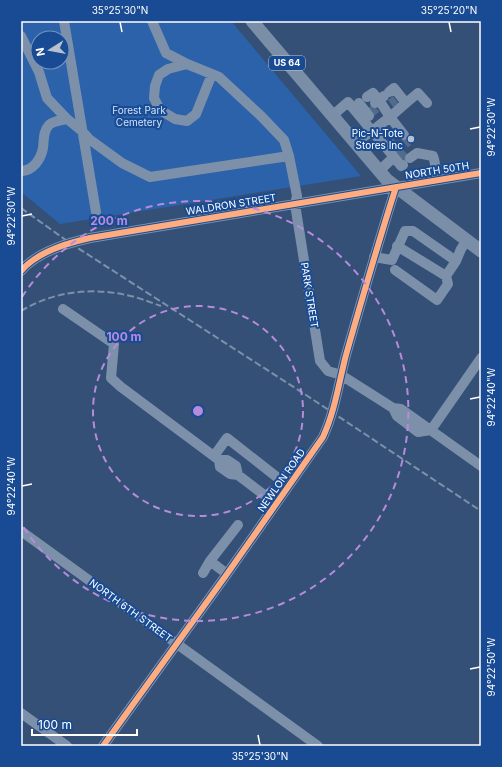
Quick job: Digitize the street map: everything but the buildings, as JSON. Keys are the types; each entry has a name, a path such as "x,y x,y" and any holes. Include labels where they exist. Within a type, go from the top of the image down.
{"main road":[{"name":"US 64","path":"252,21 387,180 481,251"}],"street":[{"path":"64,21 96,212"},
{"path":"152,21 166,54 212,74 196,114 187,121 176,119 160,110 154,98 155,86 159,75 168,69 187,64"},
{"path":"21,36 39,72 47,98 89,139 122,163 150,176 289,156"},
{"name":"PARK STREET","path":"212,74 219,77 261,116 284,140 289,156 297,196 295,204 320,361 328,371 341,375 431,430 480,463"},
{"path":"332,116 348,102 378,105 418,93 427,103"},
{"path":"355,143 378,105"},
{"path":"378,105 401,151"},
{"path":"378,105 401,151"},
{"path":"21,171 27,171 36,165 43,150 43,137 47,127 51,123 67,119"},
{"path":"379,170 401,151 433,156 438,180"},
{"name":"NORTH 50TH","path":"396,187 481,173"},
{"name":"WALDRON STREET","path":"21,271 35,258 70,243 125,232 396,187"},
{"name":"NEWLON ROAD","path":"103,746 227,574 323,437 331,418 341,375 374,257 396,187"},
{"path":"397,246 446,276 448,284 437,300 393,273 392,260 397,246 405,231 413,231 456,261"},
{"path":"446,276 467,240"},
{"path":"374,257 392,260"},
{"path":"63,309 114,344 111,378 122,388 217,458 220,467 230,474 238,475 276,504"},
{"path":"431,430 481,358"},
{"path":"217,458 227,438 278,478"},
{"path":"202,573 238,525"},
{"name":"NORTH 6TH STREET","path":"21,531 318,746"},
{"path":"210,561 227,574"},
{"path":"21,713 67,746"}],"green space":[{"name":"Forest Park Cemetery","path":"21,21 231,21 361,176 60,224 21,192"}],"tunnel":[{"path":"391,104 396,100"},
{"path":"370,113 376,108"},
{"path":"387,147 395,141"},
{"path":"393,153 408,141"},
{"path":"399,160 407,153"}],"railway":[{"path":"21,208 70,243 306,395 481,511"},
{"path":"21,311 45,299 58,295 99,291 139,298 161,306"}],"cycle path":[{"path":"21,271 35,259 53,249 90,238 481,173"},
{"path":"103,746 227,574 323,437 334,407 346,355 396,187"}],"place":[{"name":"Pic-N-Tote Stores Inc","path":"411,139"}]}
